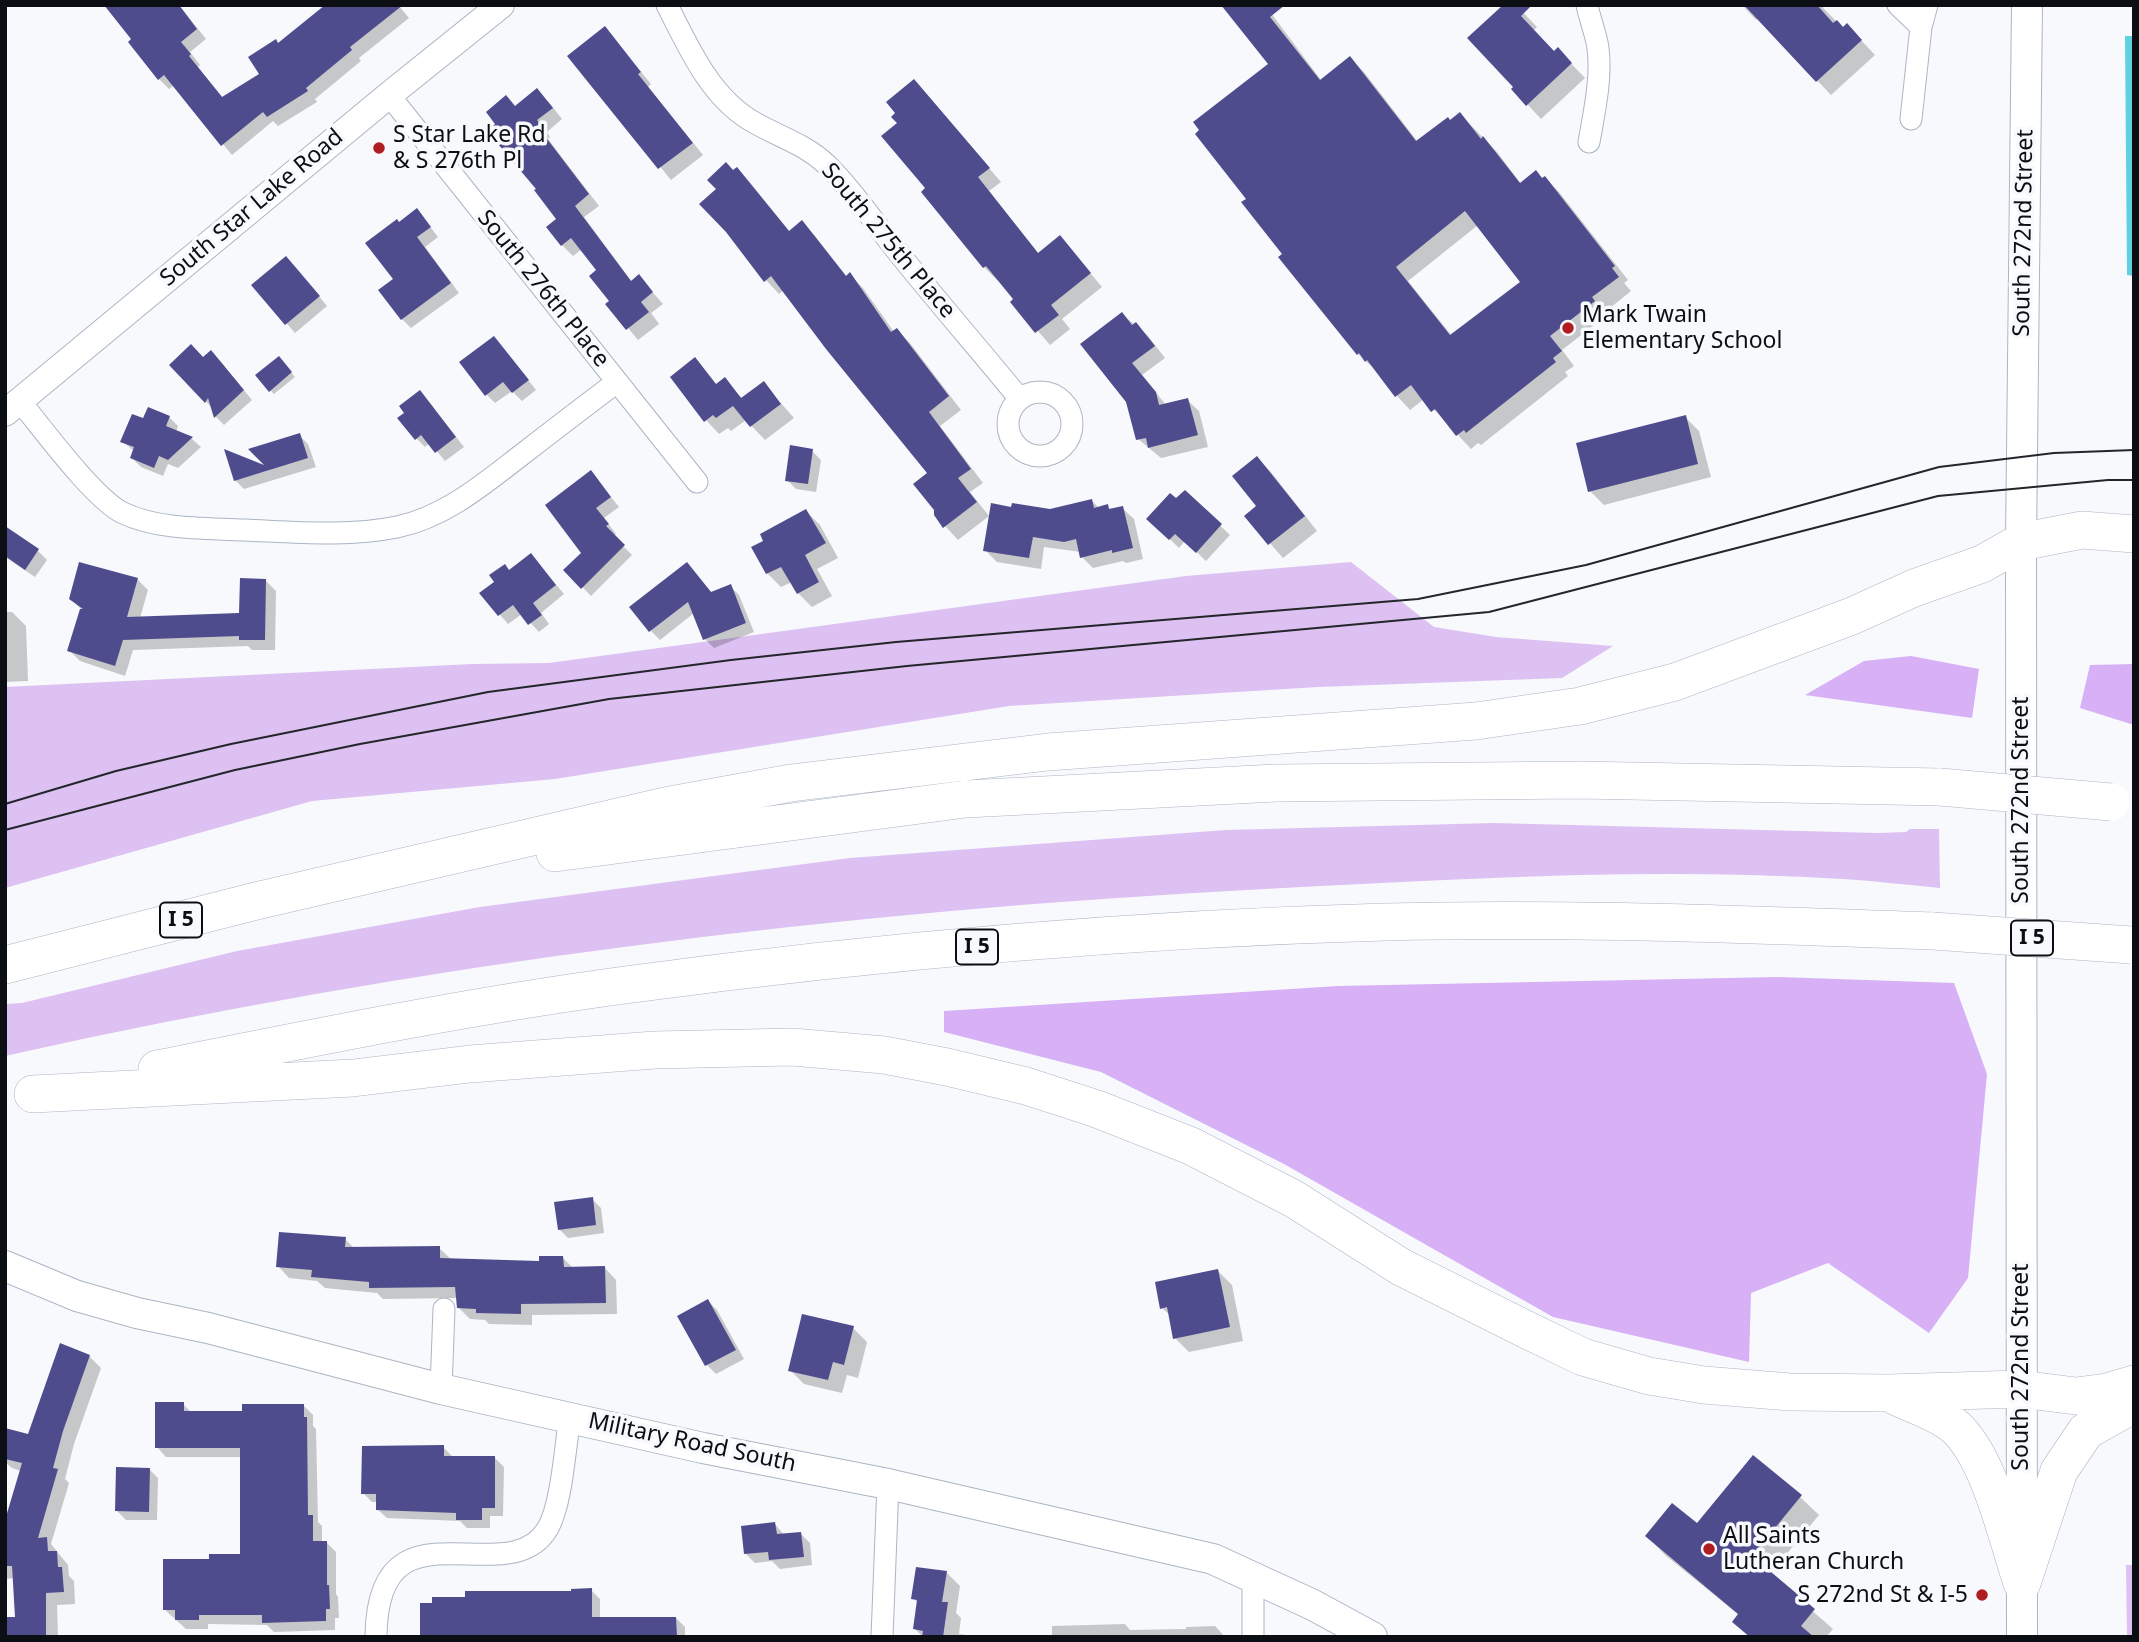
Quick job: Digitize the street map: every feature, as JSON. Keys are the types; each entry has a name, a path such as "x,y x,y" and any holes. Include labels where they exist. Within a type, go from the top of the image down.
{"highway":[{"path":"358,879 665,806 791,783 1048,752 1476,721 1580,706 1675,682 1982,564 2021,542 2082,530 2134,534"},
{"name":"I 5","path":"5,964 256,901 358,879 966,799 1276,783 1579,780 1940,787 2122,803"},
{"name":"I 5","path":"19,1098 365,1028 623,985 854,958 1098,937 1387,922 1643,922 1933,931 2132,946"},
{"path":"19,1098 353,1078 470,1064 655,1050 792,1047 884,1055 1026,1086 1097,1109 1191,1146 1294,1199 1401,1267 1583,1357 1649,1376 1704,1385 1790,1392 1889,1393 2021,1389 2076,1396 2107,1392 2134,1384"},
{"path":"1889,1393 1952,1424 1969,1441 1989,1479 2022,1583"},
{"path":"2022,1583 2059,1471 2086,1431 2134,1404"}],"main road":[{"name":"South 272nd Street","path":"2022,1637 2021,542 2027,5"},
{"name":"Military Road South","path":"5,1266 77,1296 137,1313 208,1328 441,1389 703,1448 888,1484 1213,1559 1342,1619 1372,1637"}],"street":[{"name":"South Star Lake Road","path":"12,407 501,5"},
{"name":"South 275th Place","path":"667,5 697,63 722,97 748,119 806,148 827,165 858,198 895,248 1019,398"},
{"path":"1898,5 1921,27"},
{"path":"1911,120 1921,27 1927,5"},
{"path":"1587,6 1598,49 1594,114 1589,142"},
{"name":"South 276th Place","path":"389,95 697,482"},
{"path":"12,407 99,496 122,513 151,522 201,527 323,533 372,531 424,519 453,504 617,382"},
{"path":"441,1389 444,1309"},
{"path":"376,1637 380,1594 393,1574 406,1563 424,1553 511,1553 531,1545 547,1530 555,1511 570,1417"},
{"path":"882,1637 888,1484"},
{"path":"1253,1577 1253,1637"}],"shaded area":[{"path":"1351,562 1434,627 1496,637 1613,646 1562,678 1318,687 1009,706 555,779 312,801 5,888 5,687 473,664 549,663 1186,576"},
{"path":"1911,656 1979,669 1972,718 1805,695 1864,661"},
{"path":"2134,664 2134,725 2080,708 2090,665"},
{"path":"1494,823 1878,833 1939,829 1940,888 1771,876 1626,874 1265,889 948,911 632,946 474,968 161,1023 5,1056 5,1004 22,1003 237,951 480,907 850,858 1226,830"},
{"path":"1778,977 1954,983 1987,1074 1968,1278 1929,1333 1828,1263 1751,1293 1749,1362 1553,1317 1284,1164 1101,1072 944,1032 944,1011 1338,986"},
{"path":"2126,1565 2134,1565 2134,1637 2127,1637"}],"water":[{"path":"2125,36 2134,36 2134,276 2127,275"}],"building":[{"path":"104,5 179,5 197,29 181,42 222,97 259,74 248,57 276,39 278,43 325,5 403,5 350,47 352,50 306,88 308,91 267,117 263,112 221,146 164,75 158,80 128,42 131,39"},
{"path":"1221,5 1285,5 1270,17 1320,80 1350,56 1416,141 1448,117 1450,120 1460,112 1520,183 1536,170 1542,178 1545,176 1615,266 1612,268 1619,277 1592,297 1595,301 1550,336 1562,351 1553,358 1556,362 1466,433 1464,430 1456,436 1435,409 1431,412 1411,385 1395,397 1367,360 1365,362 1359,353 1357,355 1278,257 1282,254 1241,202 1246,199 1195,134 1199,130 1193,122 1268,64","holes":["1465,211 1520,282 1450,335 1396,267"]},
{"path":"1503,5 1532,5 1521,16 1554,51 1558,47 1572,63 1526,106 1511,89 1513,87 1467,38"},
{"path":"1744,5 1817,5 1833,23 1837,20 1843,27 1847,23 1862,40 1816,82"},
{"path":"605,26 641,72 638,74 693,143 658,169 567,56"},
{"path":"914,79 990,168 978,177 1038,253 1060,235 1091,273 1051,305 1059,315 1035,333 1010,302 1013,299 986,266 983,268 921,192 925,188 881,136 897,123 891,117 895,113 886,102"},
{"path":"537,88 553,108 537,120 541,125 538,127 589,194 575,206 631,281 639,274 653,292 641,302 649,312 626,330 605,304 609,301 589,276 596,270 571,238 561,246 546,227 556,219 534,190 536,189 487,131 495,124 486,112 506,95 515,106"},
{"path":"726,162 733,170 737,167 789,231 802,220 846,276 850,272 891,332 897,328 949,396 929,412 971,469 958,478 977,502 943,528 934,515 934,510 913,484 927,473 826,349 771,276 764,282 726,232 699,204 716,189 707,180"},
{"path":"417,208 431,227 417,237 451,283 401,320 378,290 393,279 365,243"},
{"path":"286,256 320,296 285,325 251,285"},
{"path":"1122,312 1132,325 1136,322 1155,346 1132,363 1156,392 1159,405 1188,398 1198,435 1148,448 1146,438 1136,440 1126,402 1080,344"},
{"path":"494,336 529,380 512,393 503,382 485,396 459,362"},
{"path":"191,344 203,357 211,350 244,390 214,418 208,398 205,403 169,365"},
{"path":"279,356 292,372 269,392 255,375"},
{"path":"695,357 716,384 725,377 741,398 764,381 781,404 750,427 733,406 716,418 713,415 704,422 670,377"},
{"path":"420,390 456,437 435,453 421,435 415,440 397,418 404,413 399,406"},
{"path":"148,407 170,416 166,426 193,437 168,460 159,456 154,468 130,458 134,447 120,442 132,414 143,418"},
{"path":"1686,415 1698,464 1588,492 1576,443"},
{"path":"300,433 308,458 234,481 224,449 264,465 248,449"},
{"path":"790,445 813,449 808,484 785,481"},
{"path":"1257,456 1305,516 1268,545 1244,516 1256,506 1232,476"},
{"path":"591,470 611,497 596,508 609,524 606,526 625,545 581,589 563,570 581,553 545,505"},
{"path":"1185,490 1222,524 1196,553 1175,534 1169,540 1146,519 1170,493 1176,498"},
{"path":"1092,499 1094,508 1108,504 1109,509 1123,506 1133,548 1080,558 1076,539 1064,542 1033,537 1029,558 983,551 991,503 1011,507 1012,503 1050,509"},
{"path":"806,509 826,543 805,555 819,582 797,594 781,567 766,574 751,547 763,541 760,534"},
{"path":"5,526 39,549 25,570 5,556"},
{"path":"531,553 556,585 533,603 542,615 528,625 513,605 498,616 479,593 494,582 489,575 505,564 509,570"},
{"path":"79,562 138,578 127,617 239,613 240,578 266,579 265,640 239,640 239,636 123,640 115,666 67,651 80,609 83,609 69,599"},
{"path":"687,562 711,592 731,584 746,623 703,640 688,602 649,632 629,607"},
{"path":"593,1197 596,1225 558,1230 554,1202"},
{"path":"279,1232 346,1237 345,1247 440,1246 440,1258 539,1261 539,1256 563,1256 564,1267 605,1266 606,1303 521,1304 521,1314 476,1313 476,1309 457,1308 455,1287 369,1288 369,1282 311,1277 312,1270 276,1267"},
{"path":"1218,1269 1230,1327 1173,1339 1167,1307 1160,1309 1155,1282"},
{"path":"708,1299 736,1350 705,1366 677,1316"},
{"path":"802,1314 854,1326 844,1365 833,1362 828,1380 788,1371"},
{"path":"60,1343 90,1355 63,1431 53,1468 58,1469 38,1538 47,1537 48,1551 57,1551 58,1567 62,1567 64,1592 46,1593 46,1637 5,1637 5,1617 15,1617 12,1566 5,1566 5,1520 22,1463 5,1459 5,1428 28,1434"},
{"path":"155,1402 184,1402 184,1411 242,1411 242,1404 304,1404 304,1417 307,1417 308,1515 313,1515 313,1541 327,1541 330,1609 326,1609 326,1621 262,1623 262,1615 199,1615 199,1620 175,1620 175,1610 163,1610 163,1559 209,1559 209,1554 240,1554 240,1448 155,1448"},
{"path":"444,1445 444,1456 495,1456 495,1508 482,1508 482,1520 456,1520 456,1513 376,1510 376,1494 361,1494 362,1446"},
{"name":"All Saints Lutheran Church","path":"1753,1455 1802,1495 1752,1556 1815,1609 1801,1626 1814,1637 1750,1637 1732,1622 1738,1614 1645,1536 1672,1503 1697,1523"},
{"path":"116,1467 150,1468 149,1512 115,1511"},
{"path":"775,1522 777,1534 801,1532 804,1557 769,1560 768,1552 744,1554 741,1526"},
{"path":"916,1567 947,1571 942,1602 948,1602 943,1637 922,1637 923,1631 913,1629 917,1600 911,1599"},
{"path":"592,1588 592,1617 676,1617 677,1637 420,1637 420,1603 432,1603 432,1597 465,1597 465,1591 571,1591"}],"tram line":[{"path":"5,804 116,771 231,744 488,692 731,660 896,642 1418,599 1586,565 1939,467 2054,453 2134,450"},
{"path":"5,830 235,770 360,744 609,699 907,666 1489,612 1938,496 2108,480 2134,480"}],"place":[{"name":"S Star Lake Rd & S 276th Pl","path":"379,148"},
{"name":"Mark Twain Elementary School","path":"1568,328"},
{"name":"All Saints Lutheran Church","path":"1709,1549"},
{"name":"S 272nd St & I-5","path":"1982,1595"}]}
